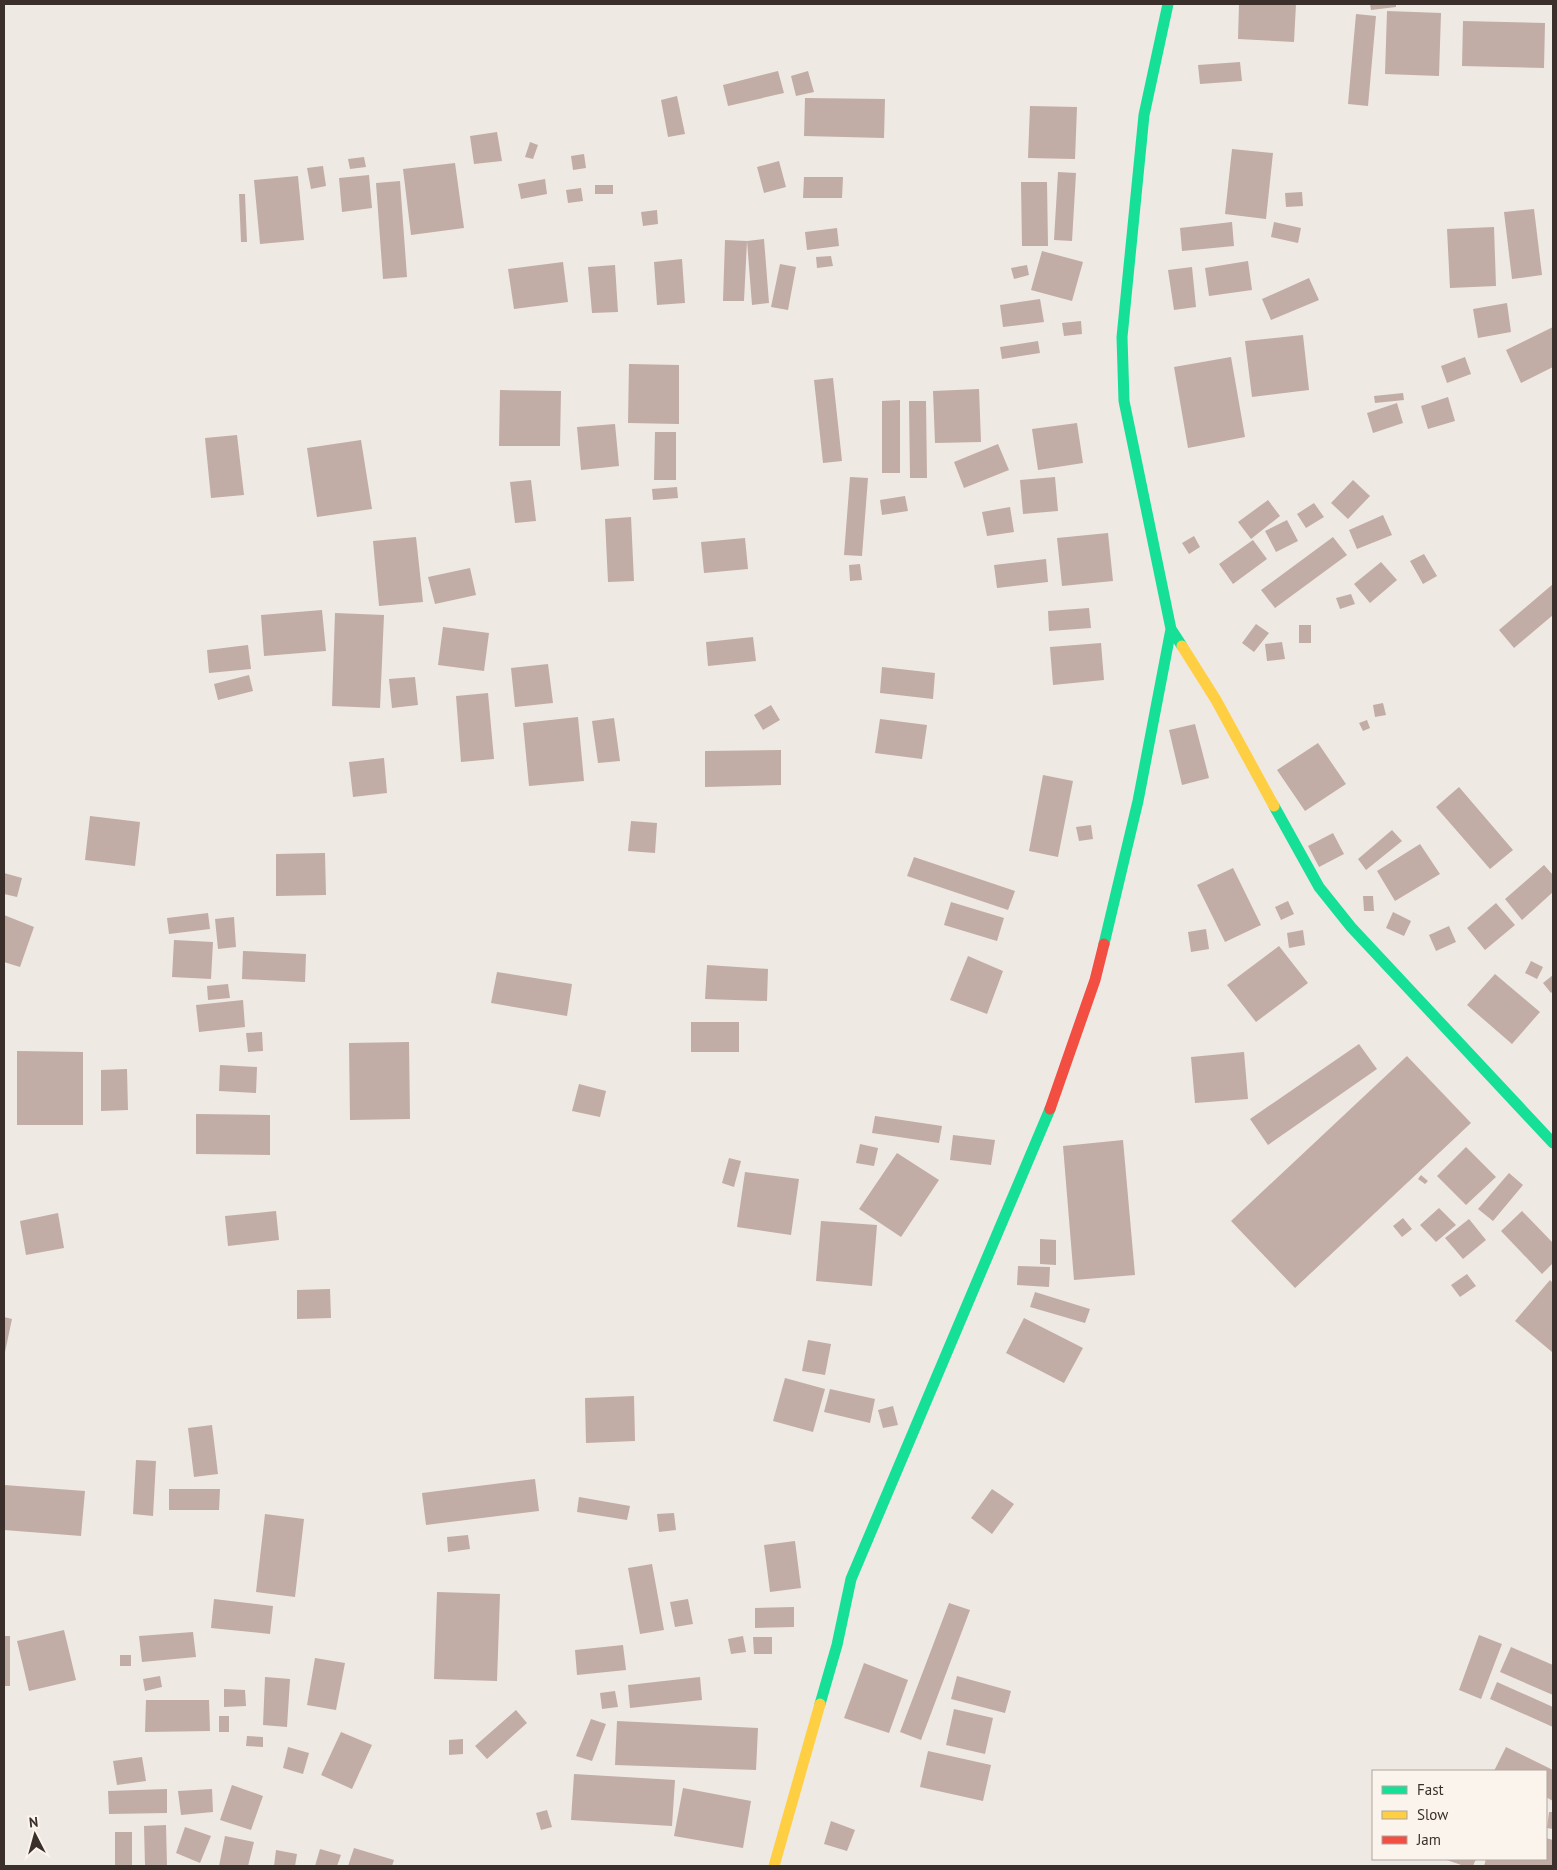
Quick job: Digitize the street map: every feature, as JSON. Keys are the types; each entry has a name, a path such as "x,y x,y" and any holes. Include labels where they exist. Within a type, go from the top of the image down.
{"street":[{"path":"1168,4 1144,115 1122,337 1124,401 1171,629 1216,700 1319,887 1351,927 1553,1143"},
{"path":"774,1866 837,1645 851,1579 1046,1120 1095,980 1138,801 1171,629"}],"building":[{"path":"1239,4 1296,4 1294,42 1238,39"},
{"path":"1370,4 1396,4 1396,7 1371,10"},
{"path":"1387,11 1441,13 1439,76 1385,74"},
{"path":"1356,14 1376,16 1368,106 1348,104"},
{"path":"1463,21 1545,23 1544,68 1462,66"},
{"path":"1240,62 1242,81 1200,84 1198,65"},
{"path":"778,71 784,93 728,106 723,85"},
{"path":"808,71 814,92 796,96 791,76"},
{"path":"677,96 685,134 668,137 661,100"},
{"path":"805,98 885,99 884,138 804,136"},
{"path":"1030,106 1077,107 1075,159 1028,158"},
{"path":"497,132 502,161 474,164 470,136"},
{"path":"530,142 538,145 533,159 525,157"},
{"path":"1232,149 1273,153 1266,219 1225,214"},
{"path":"584,154 586,168 573,170 571,156"},
{"path":"364,157 366,167 350,169 348,159"},
{"path":"779,161 786,187 764,193 757,167"},
{"path":"455,163 464,228 411,235 403,169"},
{"path":"323,166 326,186 311,189 307,168"},
{"path":"1058,172 1076,173 1072,241 1054,240"},
{"path":"369,175 372,208 342,212 339,178"},
{"path":"298,176 304,240 260,244 254,180"},
{"path":"804,177 843,177 842,198 803,198"},
{"path":"545,179 547,194 521,199 518,184"},
{"path":"400,181 407,277 383,279 376,183"},
{"path":"1021,182 1047,182 1048,246 1022,246"},
{"path":"595,185 613,185 613,194 595,194"},
{"path":"581,188 583,201 568,203 566,190"},
{"path":"1302,192 1303,206 1286,207 1285,193"},
{"path":"239,194 245,194 247,242 241,242"},
{"path":"1534,209 1542,275 1512,279 1504,212"},
{"path":"657,210 658,224 643,226 641,212"},
{"path":"1232,222 1234,246 1182,251 1180,228"},
{"path":"1274,222 1301,228 1298,243 1271,237"},
{"path":"1494,227 1496,286 1450,288 1447,229"},
{"path":"837,228 839,246 807,250 805,232"},
{"path":"764,239 769,303 752,305 747,241"},
{"path":"725,240 747,241 744,301 723,301"},
{"path":"1042,251 1083,262 1072,301 1031,290"},
{"path":"831,256 833,266 817,268 816,257"},
{"path":"682,259 685,303 657,305 654,262"},
{"path":"1248,261 1252,290 1209,296 1205,268"},
{"path":"563,262 568,302 514,309 508,269"},
{"path":"780,264 796,267 788,310 771,307"},
{"path":"615,265 618,312 592,313 588,267"},
{"path":"1027,265 1029,275 1014,279 1011,268"},
{"path":"1192,267 1196,307 1174,310 1168,270"},
{"path":"1309,278 1319,300 1271,320 1262,299"},
{"path":"1040,299 1044,322 1003,327 1000,305"},
{"path":"1507,303 1511,332 1478,338 1473,309"},
{"path":"1081,321 1082,334 1064,336 1062,323"},
{"path":"1553,327 1553,367 1521,383 1506,350"},
{"path":"1303,335 1309,390 1252,397 1245,341"},
{"path":"1038,341 1040,353 1002,359 1000,347"},
{"path":"1231,357 1245,437 1188,448 1174,367"},
{"path":"1465,357 1471,374 1447,383 1441,366"},
{"path":"629,364 679,365 679,424 628,423"},
{"path":"833,378 842,461 823,463 814,380"},
{"path":"979,389 981,442 935,443 933,391"},
{"path":"500,390 561,391 560,446 499,446"},
{"path":"1403,393 1404,400 1375,403 1374,396"},
{"path":"1448,397 1455,421 1428,429 1421,406"},
{"path":"900,400 900,473 882,473 882,401"},
{"path":"909,401 926,401 927,478 910,478"},
{"path":"1397,403 1403,423 1373,433 1367,413"},
{"path":"1077,423 1083,463 1038,470 1032,429"},
{"path":"615,424 619,466 581,470 577,427"},
{"path":"655,432 676,432 676,480 654,480"},
{"path":"237,435 244,495 211,498 205,438"},
{"path":"361,440 372,509 317,517 307,448"},
{"path":"998,444 1009,470 964,488 954,462"},
{"path":"850,477 868,478 862,556 844,555"},
{"path":"1055,477 1058,511 1023,514 1020,480"},
{"path":"531,480 536,521 515,523 510,482"},
{"path":"1353,480 1370,496 1348,519 1331,503"},
{"path":"677,487 678,498 653,500 652,489"},
{"path":"905,496 908,511 882,515 880,500"},
{"path":"1268,500 1280,516 1251,539 1238,522"},
{"path":"1314,503 1324,517 1306,528 1297,514"},
{"path":"1010,507 1014,532 987,536 982,512"},
{"path":"1383,515 1392,535 1357,549 1349,530"},
{"path":"631,517 634,581 608,582 605,519"},
{"path":"1287,520 1298,541 1276,552 1265,531"},
{"path":"1108,533 1113,581 1062,586 1057,538"},
{"path":"1194,536 1200,547 1189,554 1182,543"},
{"path":"416,537 423,602 379,606 373,541"},
{"path":"1333,537 1347,555 1275,608 1261,590"},
{"path":"745,538 748,569 704,573 701,542"},
{"path":"1253,540 1267,559 1233,584 1219,564"},
{"path":"1424,554 1437,576 1423,584 1410,561"},
{"path":"1046,559 1048,582 997,588 994,565"},
{"path":"1381,562 1397,580 1370,603 1354,584"},
{"path":"860,564 862,580 850,581 849,565"},
{"path":"470,568 476,595 435,604 428,577"},
{"path":"1553,584 1553,615 1514,648 1499,630"},
{"path":"1351,594 1355,604 1340,609 1336,598"},
{"path":"1089,608 1091,628 1049,631 1048,611"},
{"path":"322,610 326,651 264,656 261,615"},
{"path":"335,613 384,615 380,708 332,706"},
{"path":"1256,624 1269,633 1254,652 1242,643"},
{"path":"1299,625 1311,625 1311,643 1299,643"},
{"path":"443,627 489,633 484,671 438,665"},
{"path":"753,637 756,661 708,666 706,642"},
{"path":"1282,642 1285,659 1267,661 1265,644"},
{"path":"1101,643 1104,680 1053,685 1050,647"},
{"path":"248,645 251,669 209,673 207,650"},
{"path":"548,664 553,703 515,707 511,668"},
{"path":"882,667 935,673 933,699 880,693"},
{"path":"249,675 253,691 218,700 214,684"},
{"path":"415,677 418,705 392,708 389,679"},
{"path":"488,693 494,759 461,762 456,696"},
{"path":"1383,703 1386,715 1375,717 1373,705"},
{"path":"771,705 780,720 763,730 754,715"},
{"path":"578,717 584,781 529,786 523,723"},
{"path":"614,718 620,761 598,763 592,721"},
{"path":"880,719 927,725 922,759 875,753"},
{"path":"1367,720 1370,728 1363,731 1359,723"},
{"path":"1195,724 1209,778 1182,785 1169,730"},
{"path":"1318,743 1346,784 1305,811 1277,770"},
{"path":"781,750 781,785 705,787 705,751"},
{"path":"384,758 387,793 353,797 349,762"},
{"path":"1043,775 1073,781 1058,857 1029,851"},
{"path":"1459,787 1513,850 1490,869 1436,807"},
{"path":"90,816 140,822 135,866 85,860"},
{"path":"631,821 657,823 655,853 628,851"},
{"path":"1091,825 1093,839 1079,841 1076,827"},
{"path":"1392,830 1402,841 1366,870 1358,859"},
{"path":"1333,833 1344,854 1319,867 1308,846"},
{"path":"1420,844 1440,874 1395,901 1377,871"},
{"path":"325,853 326,895 276,896 276,854"},
{"path":"914,857 1015,891 1008,910 907,876"},
{"path":"1544,865 1553,875 1553,892 1522,920 1505,899"},
{"path":"1233,868 1261,925 1225,942 1197,885"},
{"path":"4,873 22,878 17,897 4,894"},
{"path":"1363,896 1373,896 1374,911 1364,911"},
{"path":"1288,901 1294,914 1281,920 1275,907"},
{"path":"951,902 1004,918 997,941 944,925"},
{"path":"1496,903 1515,925 1485,950 1467,928"},
{"path":"1393,912 1411,921 1404,936 1386,928"},
{"path":"208,913 210,929 169,934 167,918"},
{"path":"4,915 34,927 20,967 4,962"},
{"path":"234,917 236,947 218,949 215,919"},
{"path":"1449,926 1456,942 1436,951 1429,935"},
{"path":"1206,929 1209,949 1191,952 1188,932"},
{"path":"1303,930 1305,945 1289,948 1287,933"},
{"path":"174,940 213,942 211,979 172,977"},
{"path":"1279,946 1308,983 1256,1022 1227,985"},
{"path":"243,951 306,954 305,982 242,979"},
{"path":"968,956 1003,971 987,1014 950,1000"},
{"path":"1531,961 1543,967 1537,979 1525,973"},
{"path":"707,965 768,969 767,1001 705,999"},
{"path":"497,972 572,984 567,1016 491,1003"},
{"path":"1495,974 1540,1012 1512,1044 1467,1005"},
{"path":"1553,975 1553,991 1551,993 1543,983"},
{"path":"228,984 230,998 208,1000 207,986"},
{"path":"243,1000 245,1027 199,1032 196,1005"},
{"path":"691,1022 739,1022 739,1052 691,1052"},
{"path":"262,1032 263,1051 248,1052 246,1033"},
{"path":"409,1042 410,1119 350,1120 349,1043"},
{"path":"1359,1044 1377,1069 1268,1145 1250,1119"},
{"path":"17,1051 83,1052 83,1125 17,1125"},
{"path":"1244,1052 1248,1099 1195,1103 1191,1057"},
{"path":"1407,1056 1471,1123 1295,1288 1231,1221"},
{"path":"220,1065 257,1067 256,1093 219,1091"},
{"path":"127,1069 128,1110 101,1111 101,1070"},
{"path":"579,1084 606,1091 600,1117 572,1111"},
{"path":"196,1114 270,1115 270,1155 196,1154"},
{"path":"875,1116 942,1126 939,1143 872,1133"},
{"path":"953,1135 995,1140 991,1165 950,1160"},
{"path":"1123,1140 1135,1275 1074,1280 1063,1146"},
{"path":"860,1144 878,1148 874,1166 856,1163"},
{"path":"1466,1147 1496,1177 1466,1205 1437,1176"},
{"path":"897,1153 939,1180 901,1237 859,1209"},
{"path":"729,1158 741,1161 734,1187 722,1183"},
{"path":"745,1172 799,1179 791,1235 737,1227"},
{"path":"1509,1173 1523,1185 1493,1221 1478,1209"},
{"path":"1421,1175 1428,1181 1425,1184 1418,1179"},
{"path":"1439,1208 1456,1225 1436,1242 1420,1225"},
{"path":"276,1211 279,1240 228,1246 225,1216"},
{"path":"1522,1211 1553,1243 1553,1263 1542,1274 1501,1231"},
{"path":"58,1213 64,1248 26,1255 20,1221"},
{"path":"1403,1218 1412,1229 1402,1237 1393,1226"},
{"path":"1469,1219 1486,1240 1463,1259 1445,1238"},
{"path":"821,1221 877,1225 872,1286 816,1281"},
{"path":"1040,1239 1056,1240 1056,1265 1040,1264"},
{"path":"1018,1266 1050,1267 1049,1287 1017,1285"},
{"path":"1467,1274 1476,1286 1460,1297 1451,1285"},
{"path":"1550,1280 1553,1283 1552,1352 1515,1321"},
{"path":"330,1289 331,1318 297,1319 297,1290"},
{"path":"1035,1292 1090,1309 1085,1323 1030,1307"},
{"path":"4,1317 12,1319 5,1352 4,1352"},
{"path":"1024,1318 1083,1348 1064,1383 1006,1353"},
{"path":"808,1340 831,1344 825,1375 802,1371"},
{"path":"785,1378 825,1389 813,1432 773,1421"},
{"path":"830,1389 875,1399 870,1423 824,1412"},
{"path":"634,1396 635,1441 586,1443 585,1398"},
{"path":"893,1406 898,1425 883,1428 878,1410"},
{"path":"212,1425 218,1474 194,1477 188,1428"},
{"path":"136,1460 156,1461 153,1516 133,1514"},
{"path":"535,1479 539,1511 426,1525 422,1493"},
{"path":"4,1485 85,1491 81,1536 4,1530"},
{"path":"169,1489 220,1489 219,1510 169,1510"},
{"path":"992,1489 1014,1504 992,1534 971,1518"},
{"path":"579,1497 630,1506 627,1520 577,1512"},
{"path":"674,1513 676,1530 659,1532 657,1514"},
{"path":"265,1514 304,1519 295,1597 256,1592"},
{"path":"468,1535 470,1549 448,1552 447,1537"},
{"path":"795,1541 801,1588 770,1592 764,1545"},
{"path":"652,1564 664,1630 640,1634 628,1568"},
{"path":"437,1592 500,1594 497,1681 434,1679"},
{"path":"214,1599 273,1606 270,1634 211,1628"},
{"path":"688,1599 693,1624 675,1627 670,1602"},
{"path":"949,1603 970,1610 921,1740 900,1732"},
{"path":"794,1607 794,1627 755,1628 755,1608"},
{"path":"64,1630 76,1680 29,1691 17,1641"},
{"path":"193,1632 196,1657 142,1662 139,1636"},
{"path":"1479,1635 1502,1644 1481,1699 1459,1690"},
{"path":"4,1636 10,1636 10,1686 4,1686"},
{"path":"743,1636 746,1652 731,1654 728,1639"},
{"path":"753,1637 772,1637 772,1654 754,1654"},
{"path":"623,1645 626,1670 577,1675 575,1650"},
{"path":"1511,1647 1553,1665 1553,1695 1500,1672"},
{"path":"120,1655 131,1655 131,1666 120,1666"},
{"path":"315,1658 345,1663 336,1710 307,1705"},
{"path":"864,1663 908,1680 889,1733 844,1718"},
{"path":"160,1676 162,1687 145,1691 143,1679"},
{"path":"957,1676 1011,1691 1005,1713 951,1699"},
{"path":"265,1677 290,1679 287,1727 263,1725"},
{"path":"700,1677 702,1700 630,1708 628,1685"},
{"path":"1497,1682 1553,1707 1553,1727 1490,1699"},
{"path":"224,1689 245,1690 246,1706 224,1707"},
{"path":"615,1691 618,1707 602,1709 600,1693"},
{"path":"146,1700 209,1700 210,1731 145,1732"},
{"path":"954,1709 993,1718 985,1754 946,1745"},
{"path":"516,1710 527,1723 487,1759 475,1746"},
{"path":"219,1716 229,1716 229,1732 219,1732"},
{"path":"591,1719 606,1724 592,1761 576,1756"},
{"path":"617,1721 758,1728 756,1770 615,1765"},
{"path":"341,1732 372,1745 352,1789 321,1775"},
{"path":"247,1736 263,1737 263,1747 246,1746"},
{"path":"463,1739 463,1754 449,1755 449,1740"},
{"path":"288,1747 309,1753 303,1774 283,1768"},
{"path":"1506,1747 1553,1770 1553,1801 1547,1798 1547,1770 1494,1770"},
{"path":"928,1751 991,1765 983,1801 920,1787"},
{"path":"142,1757 146,1781 117,1785 113,1761"},
{"path":"574,1774 675,1780 672,1826 571,1820"},
{"path":"232,1785 263,1796 251,1830 220,1820"},
{"path":"683,1788 751,1801 743,1848 674,1836"},
{"path":"167,1789 167,1813 109,1814 108,1791"},
{"path":"212,1789 213,1812 181,1815 178,1791"},
{"path":"547,1810 552,1827 541,1830 536,1813"},
{"path":"1549,1812 1553,1812 1553,1829 1547,1828"},
{"path":"831,1821 855,1830 847,1851 824,1844"},
{"path":"166,1825 167,1866 145,1866 144,1826"},
{"path":"185,1827 211,1836 200,1863 176,1853"},
{"path":"115,1832 132,1832 132,1866 115,1866"},
{"path":"225,1836 254,1842 248,1866 219,1866"},
{"path":"1547,1838 1553,1840 1553,1866 1484,1866 1486,1860 1547,1860"},
{"path":"354,1848 394,1860 392,1866 348,1866"},
{"path":"320,1849 341,1855 337,1866 315,1866"},
{"path":"276,1850 297,1854 295,1866 274,1866"},
{"path":"1447,1860 1476,1860 1473,1866 1464,1866"}],"traffic: fast":[{"path":"1168,4 1144,115 1122,337 1124,401 1171,629 1182,646"},
{"path":"1104,944 1138,801 1171,629"},
{"path":"1274,806 1319,887 1351,927 1553,1143"},
{"path":"820,1704 837,1645 851,1579 1050,1109"}],"traffic: slow":[{"path":"1182,646 1216,700 1274,806"},
{"path":"774,1866 820,1704"}],"traffic: jam":[{"path":"1050,1109 1095,980 1104,944"}]}
